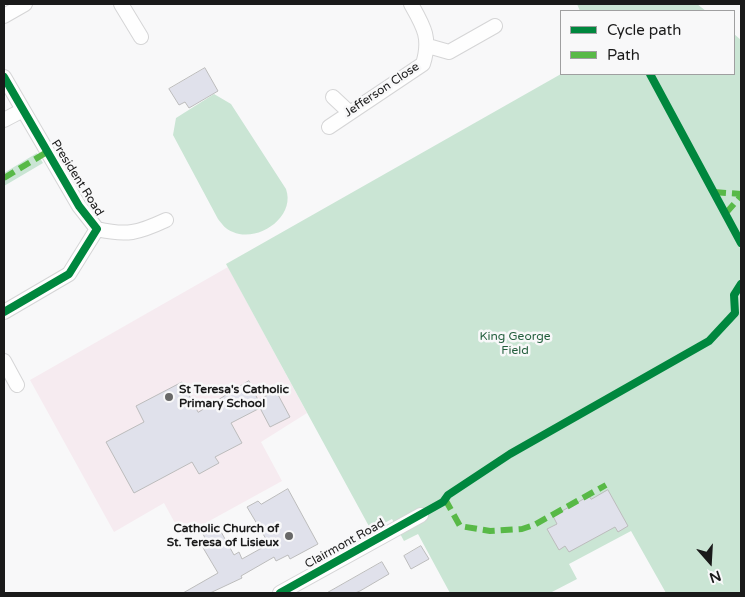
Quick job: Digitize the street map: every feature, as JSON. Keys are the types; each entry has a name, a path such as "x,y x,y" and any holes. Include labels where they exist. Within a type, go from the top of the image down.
{"street":[{"path":"4,16 25,4"},
{"path":"121,4 141,37"},
{"path":"412,4 422,24 428,46 448,52 495,26"},
{"name":"Jefferson Close","path":"329,127 423,64 428,46"},
{"name":"President Road","path":"4,76 79,206 97,229 116,234 138,233 166,220"},
{"path":"333,97 349,112"},
{"path":"4,120 22,110"},
{"name":"President Road","path":"4,312 69,274 97,229"},
{"path":"4,361 17,385"},
{"name":"Clairmont Road","path":"280,593 421,515"}],"shaded area":[{"name":"St Teresa's Catholic Primary School","path":"228,267 307,413 261,442 282,481 182,536 164,503 114,532 30,380"}],"green space":[{"path":"577,4 697,4 705,10 580,10"},
{"name":"King George Field","path":"735,35 741,40 741,593 666,593 631,531 569,564 577,579 550,593 450,593 418,534 404,541 392,519 371,530 226,264 560,75 735,75"},
{"path":"214,94 231,104 286,189 288,199 285,209 273,225 263,231 243,234 224,227 173,135 176,118"},
{"path":"37,153 43,163 4,186 4,173"}],"building":[{"path":"205,68 218,91 189,108 185,102 179,105 169,89"},
{"path":"249,381 258,400 276,391 290,417 270,427 260,408 231,423 242,443 215,457 219,463 199,474 192,462 134,493 106,442 144,422 136,406 182,382 198,412"},
{"name":"Catholic Church of St. Teresa of Lisieux","path":"288,489 318,544 290,559 288,555 276,561 274,557 241,576 242,578 210,593 183,593 218,573 199,541 205,538 203,534 214,528 216,531 220,530 234,555 239,552 242,559 269,544 247,507 258,501 261,504"},
{"path":"608,490 628,526 618,532 615,527 569,552 565,546 559,550 547,529 557,524 553,516 589,496 591,499"},
{"path":"421,546 429,559 411,569 404,556"},
{"path":"382,562 389,574 360,591 355,593 327,593"}],"marked path":[{"path":"4,178 47,152"},
{"path":"714,192 741,194"},
{"path":"726,213 741,196"},
{"path":"445,499 460,526 490,531 522,529 534,525 606,485"}],"cycle path":[{"path":"651,75 741,243"},
{"path":"4,77 79,206 97,229 69,274 4,312"},
{"path":"280,593 443,502 448,495 510,454 709,341 735,313 734,295 741,284"}],"place":[{"name":"St Teresa's Catholic Primary School","path":"169,397"},
{"name":"Catholic Church of St. Teresa of Lisieux","path":"289,536"}]}
